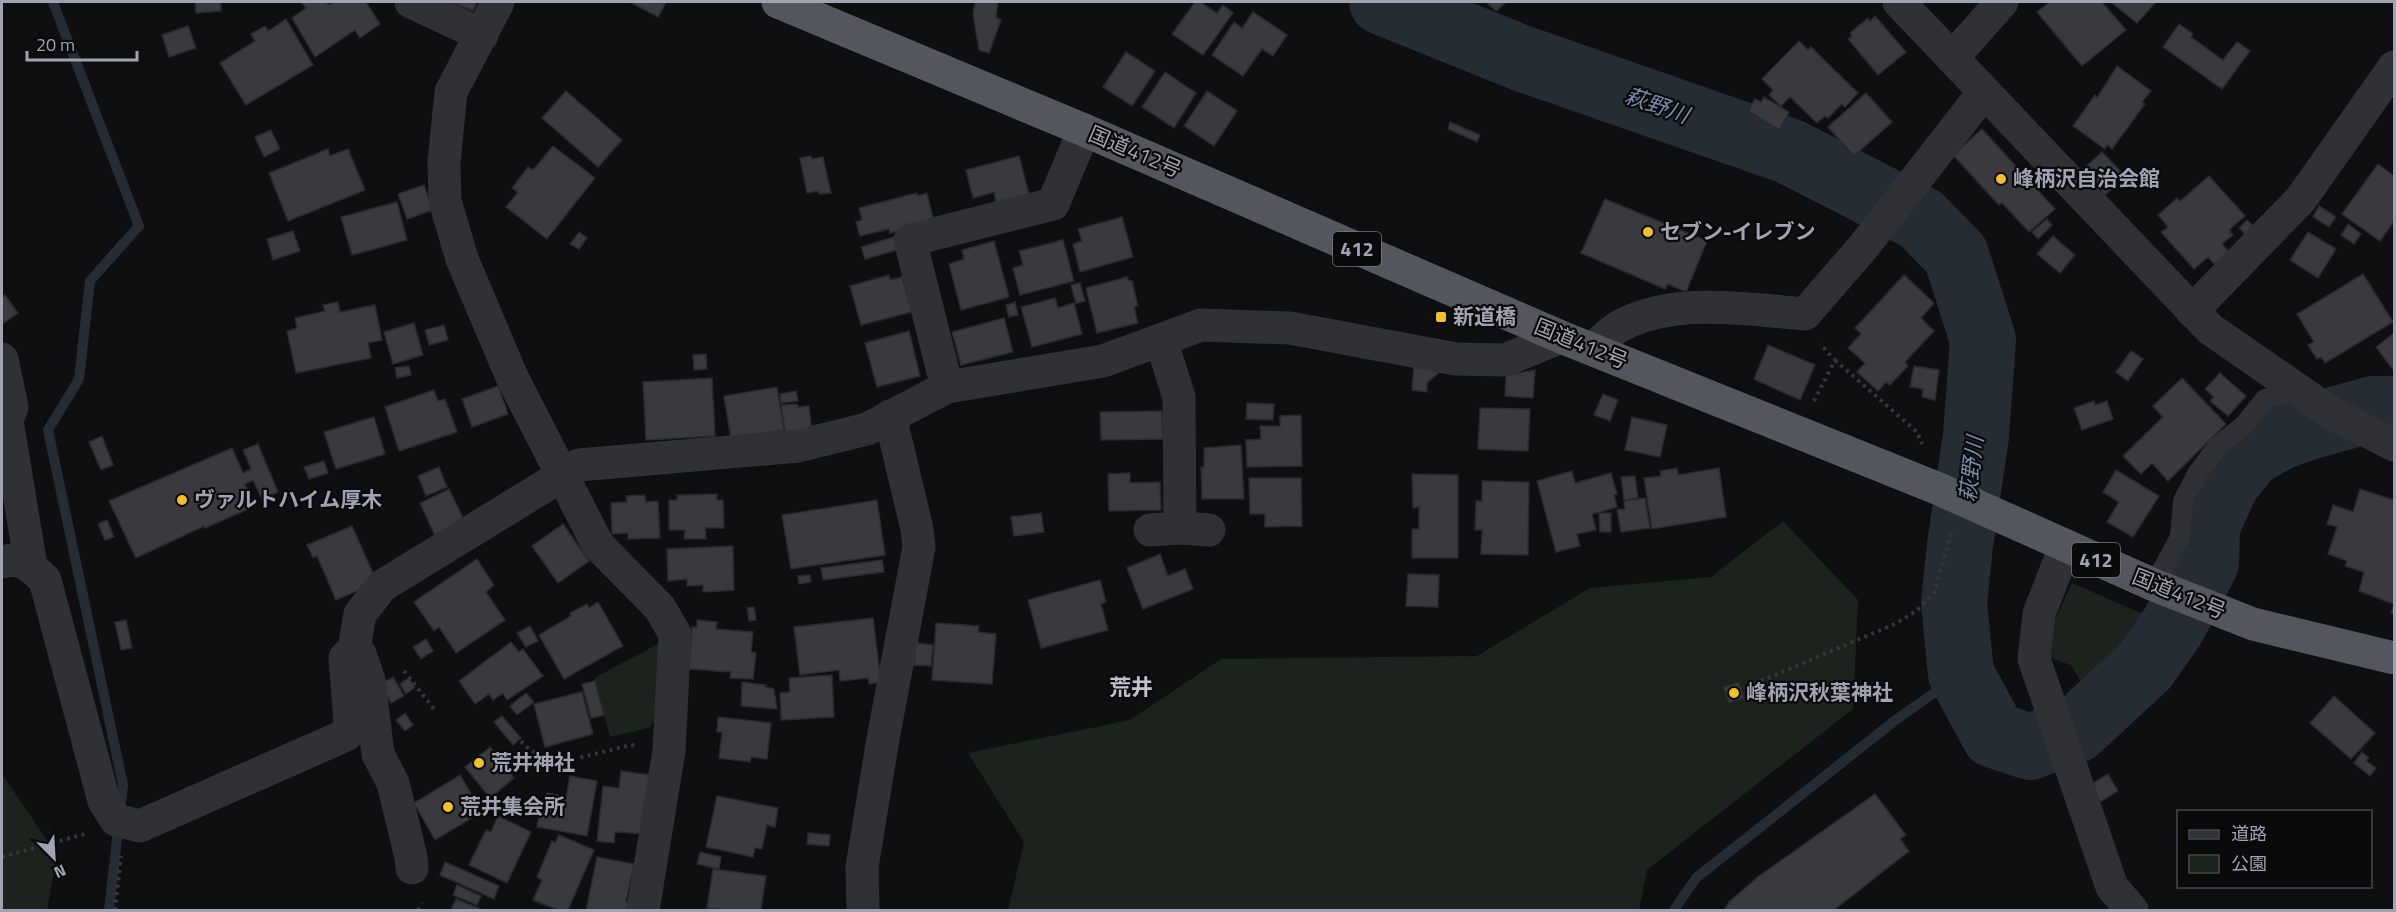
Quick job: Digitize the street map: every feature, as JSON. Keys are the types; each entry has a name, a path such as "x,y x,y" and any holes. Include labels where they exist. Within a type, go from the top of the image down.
{"highway":[{"name":"国道412号","path":"778,2 1084,130 1561,337 1937,489 2021,528 2162,588 2253,624 2394,658"}],"street":[{"path":"411,2 482,34"},
{"path":"498,2 451,92 444,162 445,201 462,260 512,377 598,545 660,608 675,634 669,751 643,910"},
{"path":"1899,2 2210,329 2330,412 2393,445"},
{"path":"1952,58 2002,2"},
{"path":"2192,311 2301,199 2394,67"},
{"path":"1593,349 1621,325 1672,308 1742,309 1805,314 1864,246 1984,92"},
{"path":"947,387 910,240 1053,204 1084,130"},
{"path":"2,359 12,407 8,421 16,564 45,580 104,801 120,821 140,826 346,735 350,723 345,658 354,649 360,614 382,586 579,465 798,446 867,429 947,387 1103,361 1201,325 1290,328 1456,359 1505,360 1561,337"},
{"path":"1161,340 1179,397 1180,529"},
{"path":"863,910 862,867 918,547 917,529 890,416"},
{"path":"2065,547 2039,614 2034,659 2112,887 2132,910"},
{"path":"354,645 363,659 369,680 378,754 393,783 412,868"}],"lane":[{"path":"2162,588 2180,537 2183,501 2197,474 2217,447 2244,425 2265,399 2297,389"}],"path":[{"path":"1754,684 1897,623 1916,611 1934,593 1937,489 1924,447 1917,432 1835,360 1811,333 1805,314"},
{"path":"1805,435 1812,405 1835,360"},
{"path":"406,673 434,709"},
{"path":"510,731 529,749 554,764 631,745 669,751"},
{"path":"2,857 90,833 120,821 115,910"}],"green space":[{"path":"1783,521 1858,600 1853,709 1647,870 1639,910 1008,910 1024,842 968,753 1130,720 1221,659 1477,656 1590,588 1711,577"},
{"path":"2072,583 2145,615 2123,657 2094,690 2087,692 2071,665 2050,658 2053,624"},
{"path":"660,644 660,715 649,728 610,737 594,678"},
{"path":"2,774 57,855 47,910 2,910"}],"building":[{"path":"195,2 221,2 221,11 196,13"},
{"path":"301,2 326,2 329,5 334,2 366,2 380,24 360,38 355,30 315,57 292,18 306,8"},
{"path":"450,2 477,2 473,11"},
{"path":"630,2 666,2 658,17"},
{"path":"975,2 998,2 996,17 1001,20 989,53 979,50 973,14"},
{"path":"1195,2 1200,2 1217,13 1223,5 1233,13 1203,55 1172,34"},
{"path":"1486,2 1506,2 1496,11"},
{"path":"2050,2 2102,2 2126,30 2082,66 2037,12"},
{"path":"2111,2 2156,2 2137,23"},
{"path":"1253,12 1287,35 1273,56 1262,49 1243,76 1212,55 1234,22 1242,28"},
{"path":"1875,16 1906,52 1878,75 1848,39 1852,36 1850,33 1868,18 1870,21"},
{"path":"286,19 313,65 246,105 220,63 255,41 251,34 265,26 268,31"},
{"path":"2179,24 2193,34 2191,37 2223,60 2237,42 2250,51 2222,89 2163,47"},
{"path":"188,26 196,48 169,57 162,35"},
{"path":"1799,41 1808,50 1811,47 1858,93 1845,107 1842,104 1828,118 1825,116 1817,123 1790,97 1781,106 1769,95 1773,90 1762,79"},
{"path":"1126,52 1155,71 1132,106 1103,87"},
{"path":"2117,66 2151,91 2142,102 2145,104 2112,149 2107,145 2105,149 2073,126 2095,95 2097,98"},
{"path":"1165,72 1196,93 1174,128 1142,107"},
{"path":"566,91 622,140 598,167 542,118"},
{"path":"1207,91 1237,111 1214,146 1184,126"},
{"path":"1866,93 1892,122 1854,156 1828,127"},
{"path":"1764,97 1789,112 1779,130 1748,111 1755,99 1761,102"},
{"path":"1450,122 1480,135 1477,142 1448,129"},
{"name":"峰柄沢自治会館","path":"1982,129 2055,209 2029,232 2002,203 1999,205 1953,155"},
{"path":"271,130 280,149 264,157 255,137"},
{"path":"553,146 595,178 547,239 506,207 518,192 512,188 528,167 533,170"},
{"path":"328,149 330,156 348,149 365,190 288,221 269,173"},
{"path":"2102,152 2125,176 2105,195 2082,170"},
{"path":"811,156 812,159 823,157 831,193 819,194 818,191 807,193 800,158"},
{"path":"1019,156 1029,194 996,203 994,192 973,198 966,170"},
{"path":"2378,164 2394,176 2394,221 2380,241 2342,214"},
{"path":"2209,176 2245,216 2229,230 2233,235 2222,244 2230,253 2215,265 2208,257 2194,269 2161,232 2168,227 2158,215 2177,198 2180,201"},
{"path":"424,185 433,210 407,219 398,194"},
{"path":"917,193 917,196 927,193 934,222 890,233 889,229 860,236 856,222 862,220 859,208"},
{"path":"1605,199 1707,241 1686,292 1668,284 1665,289 1581,253"},
{"path":"397,202 407,240 352,255 341,217"},
{"path":"2319,206 2336,217 2329,227 2313,217"},
{"path":"1122,217 1133,257 1080,272 1073,244 1082,241 1078,229"},
{"path":"2047,219 2052,225 2038,239 2032,232"},
{"path":"2247,220 2257,229 2248,237 2239,228"},
{"path":"2348,224 2361,234 2354,244 2341,235"},
{"path":"293,231 300,251 273,260 267,239"},
{"path":"579,232 587,238 579,249 570,244"},
{"path":"2308,232 2336,249 2318,278 2290,260"},
{"path":"2053,236 2075,255 2060,273 2037,254"},
{"path":"894,237 897,250 865,259 861,247"},
{"path":"1063,240 1074,281 1020,295 1013,268 1023,265 1019,251"},
{"path":"994,241 1009,297 961,310 949,264 964,259 962,250"},
{"path":"2363,274 2393,322 2325,363 2321,357 2317,359 2308,345 2314,342 2297,314"},
{"path":"889,275 890,280 902,277 912,312 861,325 850,286"},
{"path":"1904,275 1934,303 1921,318 1934,331 1905,362 1908,366 1890,385 1886,382 1878,391 1857,372 1865,363 1848,348 1861,334 1855,328"},
{"path":"1127,277 1129,281 1132,281 1138,306 1134,307 1138,323 1097,333 1086,288"},
{"path":"1080,283 1085,301 1076,303 1071,285"},
{"path":"5,295 18,313 4,323 2,298"},
{"path":"1055,298 1058,308 1074,303 1082,334 1032,347 1021,307"},
{"path":"338,302 340,312 375,305 382,340 368,343 371,358 296,373 287,331 297,328 295,318 325,311 323,305"},
{"path":"1015,302 1018,315 1009,317 1006,305"},
{"path":"1004,318 1013,352 961,365 952,332"},
{"path":"414,323 423,355 393,364 384,332"},
{"path":"444,325 448,340 429,345 425,330"},
{"path":"909,331 920,376 877,387 865,343"},
{"path":"2394,333 2394,371 2376,347"},
{"path":"1768,345 1815,365 1800,400 1754,379"},
{"path":"2131,351 2143,359 2128,381 2116,372"},
{"path":"706,354 707,369 694,370 693,355"},
{"path":"1414,364 1443,369 1427,383 1427,392 1412,390"},
{"path":"409,366 411,375 397,378 395,368"},
{"path":"1914,366 1939,370 1935,400 1922,397 1923,389 1910,387"},
{"path":"1535,370 1533,398 1505,396 1506,375"},
{"path":"2220,373 2246,396 2228,416 2210,401 2214,397 2205,389"},
{"path":"712,378 715,436 646,440 643,382"},
{"path":"2182,378 2226,424 2168,481 2152,463 2141,474 2123,456 2163,417 2153,406"},
{"path":"498,386 508,414 472,427 462,399"},
{"path":"777,387 784,430 731,439 724,396"},
{"path":"434,390 438,401 445,399 457,432 399,451 385,407"},
{"path":"796,391 798,401 781,403 780,394"},
{"path":"1603,394 1618,400 1610,421 1594,415"},
{"path":"2094,401 2095,405 2107,401 2113,419 2082,430 2074,408"},
{"path":"1247,403 1274,404 1273,420 1246,419"},
{"path":"797,404 798,407 809,406 812,433 786,436 781,405"},
{"path":"1480,408 1530,409 1528,451 1478,449"},
{"path":"1162,411 1163,439 1101,440 1100,412"},
{"path":"1301,415 1302,466 1247,467 1246,440 1261,439 1260,426 1280,426 1280,416"},
{"path":"374,417 385,454 336,469 324,432"},
{"path":"1632,417 1667,425 1660,457 1625,450"},
{"path":"102,436 113,465 101,470 89,442"},
{"name":"ヴァルトハイム厚木","path":"258,444 278,492 262,499 253,480 245,484 255,506 205,528 204,526 136,558 109,501 232,448 243,473 251,469 243,450"},
{"path":"1241,445 1244,499 1202,499 1201,467 1204,467 1204,448"},
{"path":"324,461 328,473 309,479 304,467"},
{"path":"439,467 447,487 426,496 418,476"},
{"path":"1677,468 1678,475 1719,468 1726,517 1652,529 1644,478 1661,476 1660,471"},
{"path":"2116,470 2159,496 2133,537 2107,522 2119,502 2103,492"},
{"path":"1572,471 1575,483 1611,473 1617,494 1614,495 1617,507 1592,514 1596,530 1577,534 1580,546 1556,552 1537,481"},
{"path":"1130,473 1130,483 1160,482 1161,510 1109,511 1108,474"},
{"path":"1412,474 1458,475 1458,558 1412,558 1412,529 1419,529 1419,507 1413,508"},
{"path":"1635,476 1638,498 1624,500 1621,477"},
{"path":"1249,478 1301,478 1302,526 1265,527 1265,514 1250,514"},
{"path":"1482,481 1529,482 1528,555 1481,554 1482,530 1475,530 1476,501 1482,501"},
{"path":"449,489 466,524 436,538 420,503"},
{"path":"2360,489 2394,500 2394,604 2359,591 2364,572 2345,566 2347,561 2328,554 2337,527 2327,524 2333,505 2353,512"},
{"path":"717,494 717,500 723,500 724,528 705,528 706,539 684,539 685,530 669,530 669,500 677,500 677,495"},
{"path":"645,495 646,502 658,501 660,538 628,539 628,533 612,534 611,503 627,502 626,496"},
{"path":"1645,498 1650,528 1621,532 1617,510 1625,509 1624,501"},
{"path":"877,500 885,555 791,569 782,515"},
{"path":"1041,513 1044,532 1014,536 1011,517"},
{"path":"1599,513 1611,513 1611,532 1600,532"},
{"path":"107,520 114,537 105,540 98,524"},
{"path":"563,524 589,561 558,583 532,546"},
{"path":"352,526 377,582 336,600 317,556 313,558 307,545"},
{"path":"733,546 734,590 703,592 703,585 687,586 687,579 668,581 667,549"},
{"path":"1160,554 1168,576 1185,569 1193,589 1143,609 1127,568"},
{"path":"477,559 494,585 486,592 505,620 456,653 439,627 434,631 414,602"},
{"path":"882,560 884,572 823,580 821,568"},
{"path":"1408,574 1439,575 1438,607 1406,606"},
{"path":"810,575 811,582 799,584 798,576"},
{"path":"1100,580 1106,602 1101,604 1108,630 1041,648 1028,600"},
{"path":"598,602 623,646 564,679 539,635 571,616 570,613 587,604 589,608"},
{"path":"754,607 756,620 749,621 747,608"},
{"path":"873,618 881,682 869,684 868,678 840,681 839,670 800,675 794,627"},
{"path":"126,620 132,648 121,650 115,622"},
{"path":"697,620 717,622 716,629 753,632 751,652 756,653 753,679 730,678 731,672 689,669 692,627 697,627"},
{"path":"936,623 979,626 978,632 996,634 992,684 932,680"},
{"path":"530,626 538,641 526,647 517,633"},
{"path":"426,639 433,651 421,659 413,647"},
{"path":"511,642 519,652 523,649 543,676 507,700 503,693 493,700 489,694 475,704 459,681"},
{"path":"916,643 933,645 931,666 914,665"},
{"path":"832,675 834,717 781,720 780,693 790,692 789,678"},
{"path":"393,677 404,696 391,703 380,684"},
{"path":"409,678 415,687 406,694 400,684"},
{"path":"595,681 604,715 591,718 582,684"},
{"path":"742,682 766,685 765,687 774,689 777,709 741,706"},
{"name":"峰柄沢秋葉神社","path":"1739,682 1744,698 1729,703 1723,687"},
{"path":"582,692 593,734 545,747 534,704"},
{"path":"526,693 534,702 517,715 510,706"},
{"path":"2334,696 2375,733 2351,759 2310,723"},
{"path":"405,713 413,725 405,731 396,720"},
{"path":"502,716 521,738 513,745 494,722"},
{"path":"718,717 771,723 767,759 751,757 750,762 719,758 722,732 717,732"},
{"path":"490,747 514,778 490,798 465,767"},
{"path":"2362,752 2369,758 2366,761 2376,768 2370,776 2354,763"},
{"path":"621,771 650,775 643,834 615,832 614,843 597,841 603,786 619,788"},
{"path":"2108,774 2118,791 2100,802 2090,785"},
{"name":"荒井集会所","path":"460,775 482,812 435,840 414,803"},
{"path":"570,776 597,781 587,836 537,827 541,801 546,802 547,793 566,797"},
{"path":"1875,794 1906,835 1900,839 1909,851 1834,910 1724,910 1729,902 1759,876"},
{"path":"717,796 778,808 775,827 767,825 762,849 755,848 753,857 706,847"},
{"path":"498,816 531,832 507,883 469,865 486,830 491,832"},
{"path":"808,833 830,835 829,846 807,844"},
{"path":"559,835 594,850 568,910 558,910 533,900 542,880 537,877 552,841 555,843"},
{"path":"700,852 721,857 719,869 697,864"},
{"path":"597,857 634,864 626,902 631,903 630,910 586,910"},
{"path":"445,862 499,886 494,899 440,875"},
{"path":"713,869 766,876 761,910 707,908"},
{"path":"457,885 481,896 477,905 453,895"},
{"path":"456,899 483,910 451,910"}],"waterway":[{"path":"53,2 139,226 90,281 79,379 48,430 123,785 109,910"},
{"name":"萩野川","path":"1382,2 1521,58 1791,152 1921,219 1956,255 1983,340 1976,436 1954,603 1961,674 1994,735 2030,747 2076,730 2145,666 2173,626 2206,563 2207,526 2227,482 2250,454 2278,438 2308,427 2373,409 2394,409"},
{"path":"1674,910 1696,878 1897,719 1961,674"}],"place":[{"name":"峰柄沢自治会館","path":"2001,179"},
{"name":"セブン-イレブン","path":"1648,232"},
{"name":"新道橋","path":"1441,317"},
{"name":"ヴァルトハイム厚木","path":"182,500"},
{"name":"峰柄沢秋葉神社","path":"1734,693"},
{"name":"荒井神社","path":"479,763"},
{"name":"荒井集会所","path":"448,807"}],"district":[{"name":"荒井","path":"1131,687"}]}
